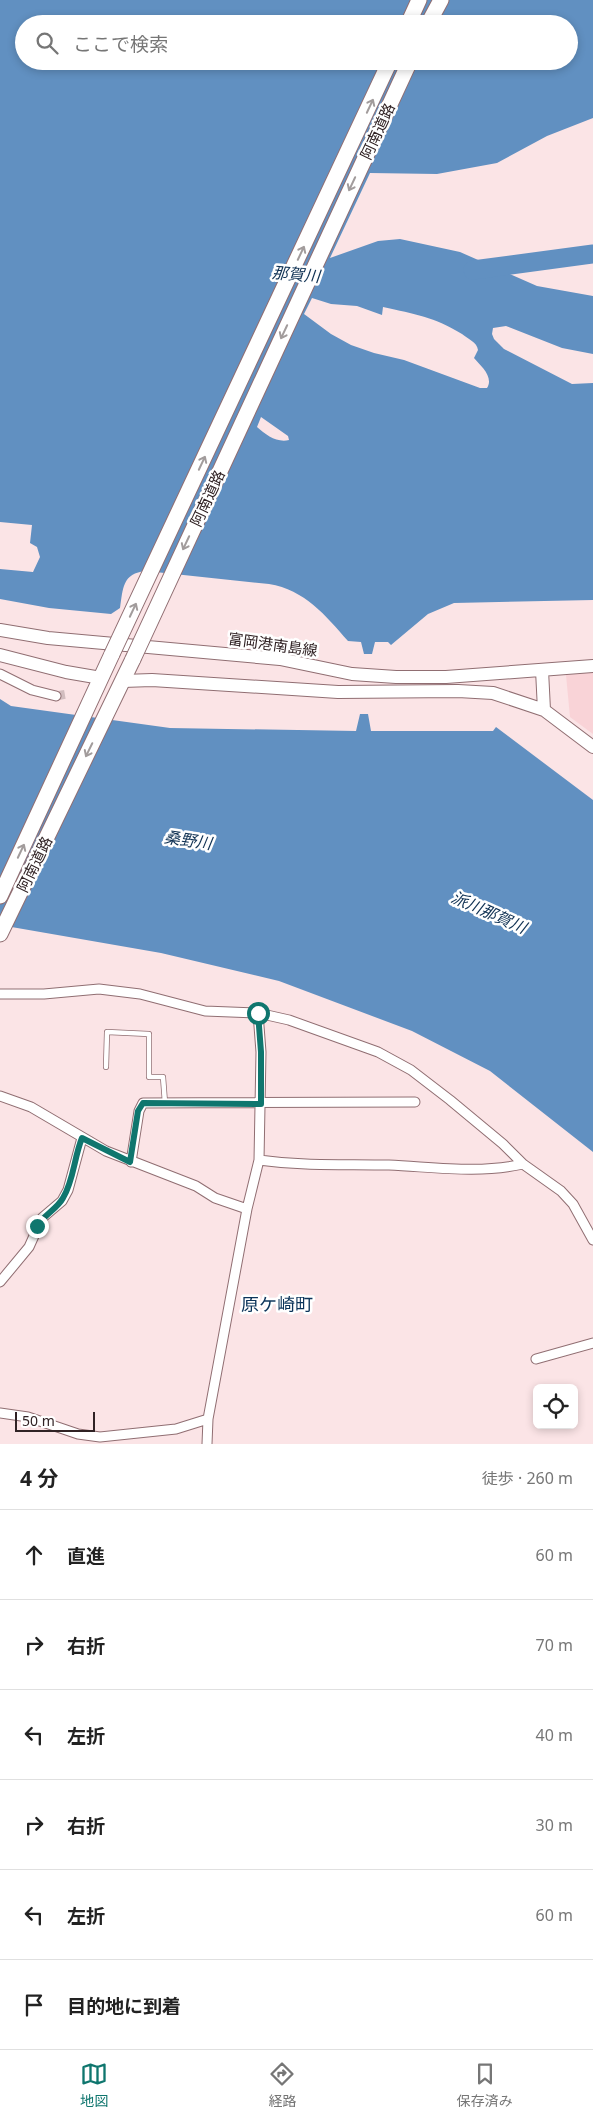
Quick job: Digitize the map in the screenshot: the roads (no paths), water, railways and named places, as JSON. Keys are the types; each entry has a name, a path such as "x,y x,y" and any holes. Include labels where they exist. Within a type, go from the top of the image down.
{"highway":[{"path":"412,15 418,0"},
{"path":"432,15 440,0"},
{"name":"阿南道路","path":"0,896 386,70"},
{"name":"阿南道路","path":"0,934 111,706 406,70"}],"main road":[{"name":"富岡港南島線","path":"0,630 48,638 280,659 361,674 446,677 593,666"},
{"path":"0,655 66,672 101,678"},
{"path":"542,670 544,710"},
{"path":"122,681 152,680 338,692 467,691 492,693 544,710 593,747"}],"street":[{"path":"0,674 32,690 56,696"},
{"path":"0,994 44,994 99,989 140,994 205,1011 258,1013 289,1020 378,1052 411,1070 475,1120 523,1164 561,1190 573,1204 593,1240"},
{"path":"206,1444 208,1419 247,1209 259,1160 261,1052 258,1013"},
{"path":"0,1096 31,1107 82,1138 130,1162 164,1172 196,1186 215,1198 247,1209"},
{"path":"130,1162 138,1111 143,1103 415,1102"},
{"path":"0,1282 29,1247 42,1218 62,1200 68,1190 82,1138"},
{"path":"259,1160 288,1164 408,1166 484,1170 523,1164"},
{"path":"536,1359 593,1343"},
{"path":"0,1413 28,1417 78,1434 100,1437 176,1429 208,1419"}],"lane":[{"path":"106,1067 107,1032 148,1034 149,1077 163,1077 165,1103"}],"water":[{"path":"0,0 593,0 593,118 547,136 497,163 437,174 370,173 330,258 378,241 400,239 460,252 537,286 593,296 593,354 562,348 506,326 493,328 492,334 494,339 504,349 572,384 593,383 593,600 454,603 428,614 391,645 388,642 375,642 372,654 364,654 361,642 348,641 322,613 304,598 282,587 269,584 146,571 138,572 132,575 125,583 120,608 111,614 49,608 0,599 0,569 33,572 40,557 37,547 30,543 32,525 0,522","holes":["312,298 331,304 357,306 382,315 383,307 415,314 452,328 476,345 478,350 474,358 486,372 489,384 487,388 480,388 404,360 351,345 331,334 304,314","261,417 288,436 289,440 276,439 257,427"]},
{"path":"0,699 11,706 170,728 356,731 360,714 368,714 371,731 493,731 496,727 593,800 593,1152 490,1071 412,1031 279,981 161,953 0,925"}],"waterway":[{"name":"那賀川","path":"473,270 593,254"}],"tunnel":[{"path":"56,696 67,694"}],"district":[{"name":"原ケ崎町","path":"277,1304"}],"water label":[{"name":"桑野川","path":"188,840"},
{"name":"派川那賀川","path":"489,912"}]}
